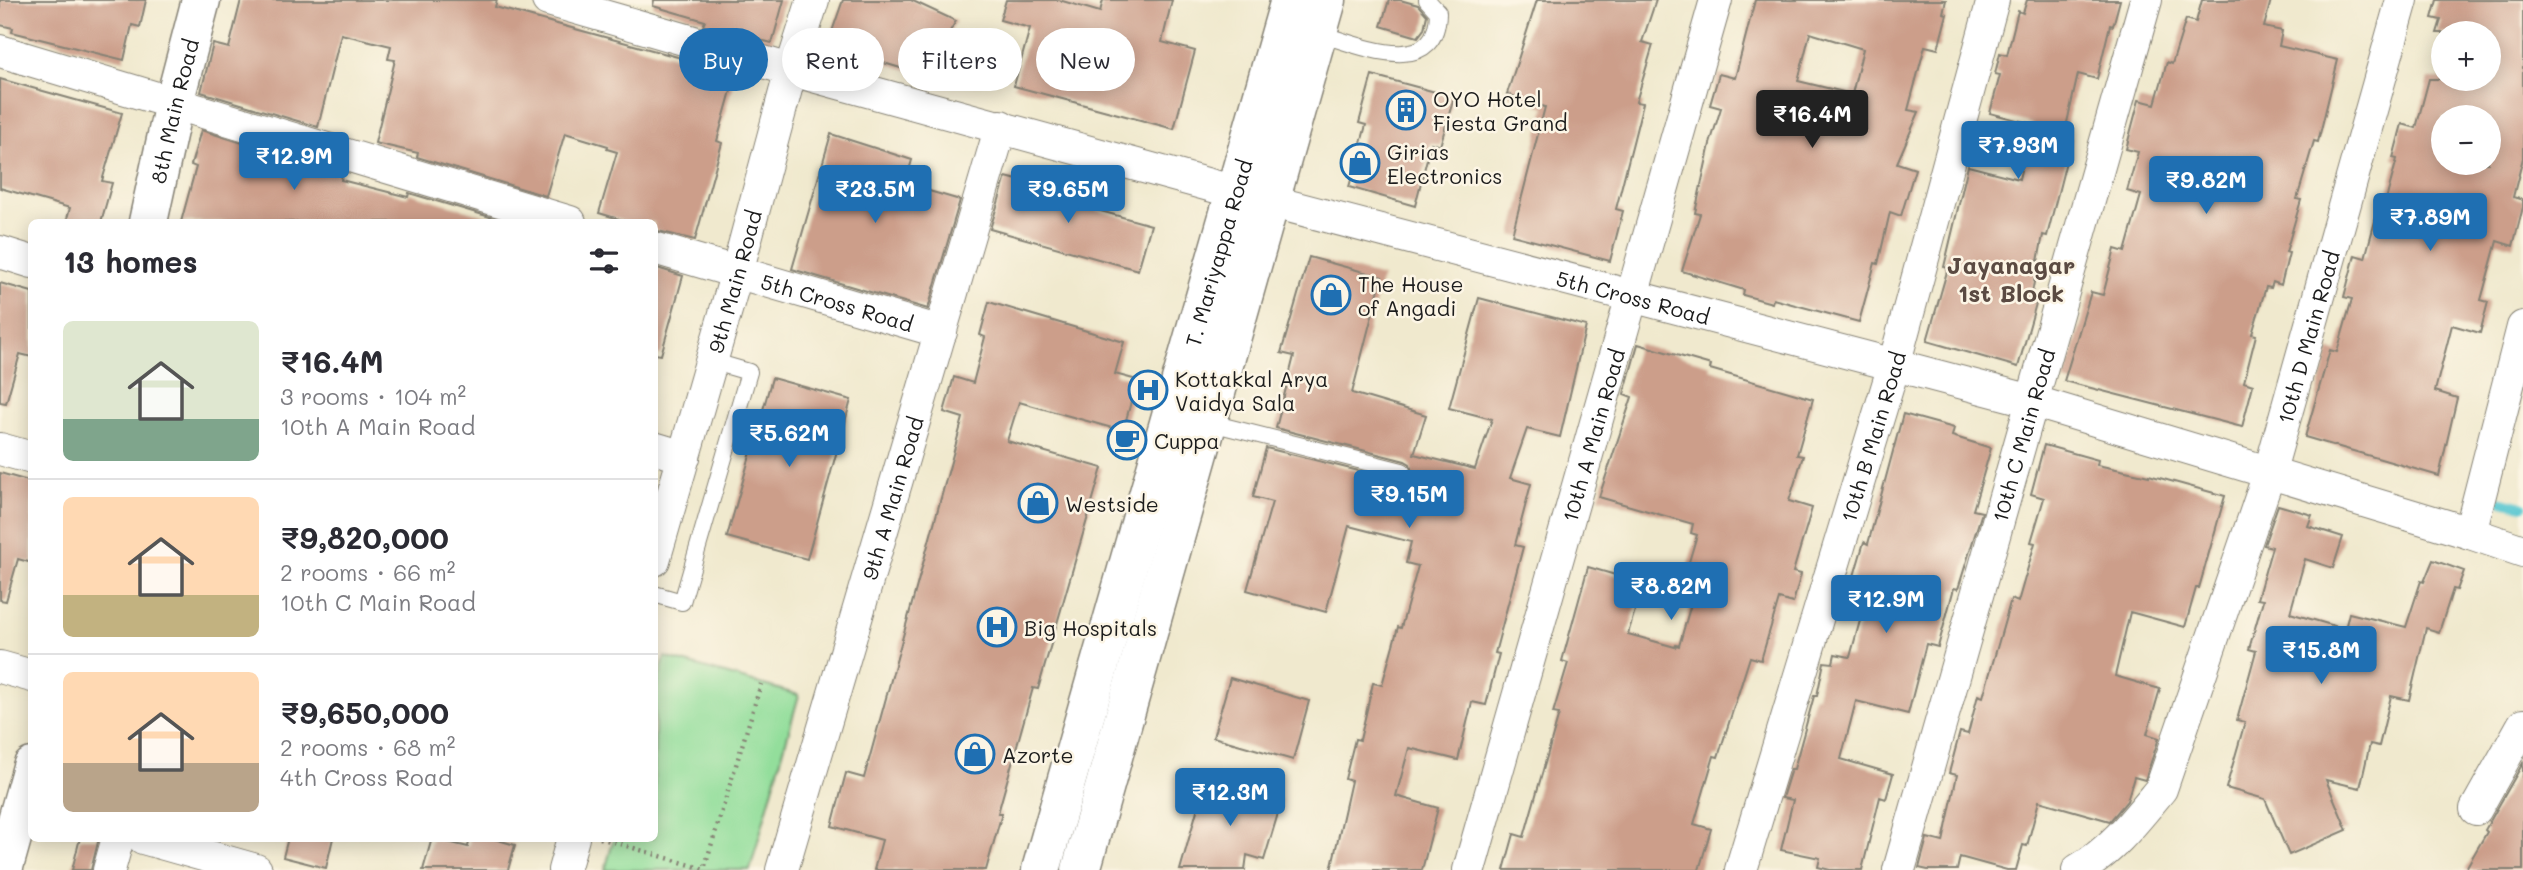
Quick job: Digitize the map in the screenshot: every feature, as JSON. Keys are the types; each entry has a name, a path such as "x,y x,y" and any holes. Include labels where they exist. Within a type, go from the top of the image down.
{"main road":[{"name":"8th Main Road","path":"149,219 174,103 201,0"},
{"name":"T. Mariyappa Road","path":"1081,870 1207,422 1290,0"},
{"name":"T. Mariyappa Road","path":"1041,870 1253,197 1322,17"},
{"path":"3,870 28,781"}],"street":[{"name":"5th Cross Road","path":"548,0 782,67"},
{"name":"9th Main Road","path":"804,28 813,0"},
{"name":"10th A Main Road","path":"1469,870 1716,0"},
{"name":"10th B Main Road","path":"1741,870 1894,365 1993,0"},
{"name":"10th C Main Road","path":"1899,870 2146,0"},
{"name":"10th D Main Road","path":"2078,870 2092,862 2127,830 2161,789 2269,474 2402,0"},
{"path":"0,51 560,219"},
{"name":"9th Main Road","path":"658,531 669,452 711,361 785,91"},
{"name":"5th Cross Road","path":"870,91 1253,197 2032,401 2523,551"},
{"name":"9th A Main Road","path":"782,870 1001,126"},
{"name":"5th Cross Road","path":"658,249 941,332"},
{"path":"0,252 28,261"},
{"path":"2470,533 2523,327"},
{"path":"0,449 28,457"},
{"path":"0,667 28,675"},
{"path":"2476,809 2523,725"},
{"path":"109,870 117,842"},
{"path":"157,842 256,870"},
{"path":"564,870 572,842"}],"lane":[{"path":"1322,17 1397,54 1412,54 1423,50 1437,27 1438,12 1427,0"},
{"path":"658,595 682,602 749,372 711,361"},
{"path":"1207,422 1402,471"}],"path":[{"path":"613,842 704,869 761,684"}],"green space":[{"path":"665,657 799,695 750,870 605,870 613,842 658,842 658,683"}],"building":[{"path":"0,0 146,0 140,27 132,25 124,60 12,32 13,28 0,25"},
{"path":"241,0 497,0 495,7 679,57 679,91 731,91 717,141 722,143 695,240 658,231 658,219 619,219 599,213 617,152 607,149 608,146 565,133 546,196 417,157 418,153 375,143 395,60 388,59 391,46 341,34 318,127 201,92 213,44 229,48"},
{"path":"654,0 784,0 772,43 768,42 768,28 711,28 703,26 705,21 653,6"},
{"path":"843,0 911,0 956,21 952,28 898,28 898,67 884,63 884,28 833,28"},
{"path":"1006,0 1059,0 1100,12 1103,0 1172,0 1162,42 1195,51 1174,129 1022,88 1022,57 1030,28 1000,20"},
{"path":"1389,0 1418,5 1427,15 1424,29 1418,37 1381,26"},
{"path":"1537,0 1656,0 1642,42 1653,45 1636,102 1643,103 1616,209 1623,211 1610,261 1512,235 1545,107 1507,94"},
{"path":"1755,0 1946,0 1943,13 1947,14 1938,49 1925,46 1908,110 1919,112 1897,163 1915,169 1901,216 1890,212 1878,264 1875,263 1859,322 1773,299 1772,303 1743,295 1744,290 1682,271 1700,214 1695,213 1721,108 1710,105 1719,74 1735,78","holes":["1810,33 1863,49 1852,94 1798,81"]},
{"path":"2027,0 2120,0 2113,26 2110,25 2097,79 2078,74 2064,136 2072,138 2047,236 2043,235 2031,298 2037,300 2018,367 1927,341 1948,268 1944,267 1968,166 2019,179 2032,124 1990,113 2000,75 1995,74 2000,53 2007,55 2018,11 2023,13"},
{"path":"2202,0 2271,0 2264,27 2282,31 2279,46 2338,60 2318,142 2314,141 2297,199 2301,200 2286,252 2289,253 2281,285 2273,282 2271,288 2266,287 2252,334 2256,335 2244,382 2253,385 2242,427 2064,381 2091,292 2103,295 2115,249 2125,252 2141,195 2127,191 2138,152 2126,149 2139,100 2155,104 2167,62 2172,64 2186,19 2196,22"},
{"path":"2437,0 2523,0 2523,158 2513,197 2523,200 2523,207 2513,246 2497,241 2481,300 2488,302 2480,333 2452,325 2435,391 2457,398 2439,476 2305,437 2330,350 2337,352 2352,299 2344,297 2355,255 2365,258 2378,210 2383,211 2397,159 2393,158 2402,124 2416,128 2429,79 2431,91 2501,91 2501,21 2432,18"},
{"path":"1372,75 1454,97 1440,146 1431,143 1415,206 1349,187 1366,125 1359,123"},
{"path":"0,79 122,113 102,181 112,183 102,219 67,219 70,208 0,188"},
{"path":"201,130 342,174 341,180 408,197 409,193 497,219 182,219 196,167 191,165"},
{"path":"831,134 912,160 905,184 960,200 928,309 792,269"},
{"path":"1006,177 1059,191 1057,199 1151,225 1138,270 990,229"},
{"path":"1309,257 1382,277 1352,393 1426,415 1414,454 1475,469 1492,419 1449,408 1479,298 1586,326 1560,437 1527,429 1510,478 1531,484 1515,545 1523,547 1495,653 1499,654 1486,705 1472,702 1458,760 1409,748 1396,796 1438,808 1422,870 1331,870 1351,781 1345,779 1355,739 1360,740 1373,683 1382,685 1418,566 1406,563 1411,542 1349,526 1326,612 1247,590 1272,502 1253,497 1266,448 1399,481 1409,479 1412,473 1410,464 1405,461 1276,428 1294,356 1281,353"},
{"path":"658,268 683,276 661,355 658,355"},
{"path":"0,283 28,291 28,356 20,354 6,403 0,402"},
{"path":"989,302 1124,342 1115,374 1137,380 1123,431 1019,402 1007,441 1102,468 1038,689 1033,688 998,813 1002,813 986,870 874,870 882,840 832,826 846,773 864,778 963,418 944,412 954,377 973,383 985,337 980,335"},
{"path":"1638,344 1711,365 1710,369 1813,399 1797,455 1803,456 1789,501 1812,508 1793,572 1801,574 1793,603 1779,599 1761,660 1750,657 1718,757 1714,756 1694,824 1711,829 1699,870 1504,870 1514,834 1524,837 1559,714 1553,713 1568,663 1562,661 1588,567 1643,583 1628,634 1675,647 1679,646 1699,576 1686,572 1697,535 1691,533 1693,524 1599,497 1632,397 1624,394"},
{"path":"772,378 851,400 807,559 727,537"},
{"path":"1903,414 1954,428 1952,436 1991,448 1973,510 1982,512 1958,589 1954,588 1938,647 1926,644 1908,714 1856,701 1841,759 1893,774 1886,799 1880,797 1862,870 1830,870 1818,867 1820,858 1781,850 1793,800 1782,798 1791,769 1794,769 1814,696 1817,696 1824,662 1833,663 1835,654 1850,657 1869,588 1852,583 1864,542 1868,544"},
{"path":"2044,445 2098,460 2097,465 2149,475 2225,496 2185,627 2130,612 2115,676 2160,689 2147,734 2159,738 2145,780 2134,777 2127,801 2110,821 2039,801 2027,846 2023,845 2016,870 1960,857 1957,870 1919,868 1927,838 1943,842 1957,775 1949,773 1960,732 1968,734 1978,695 1983,697 2011,599 2018,602 2035,543 2031,542 2044,498 2031,494"},
{"path":"0,473 28,481 28,562 18,559 6,601 0,600"},
{"path":"2278,505 2312,515 2308,526 2343,537 2333,568 2305,559 2290,613 2345,629 2349,613 2406,627 2421,581 2424,582 2433,560 2464,571 2457,590 2453,589 2439,632 2426,628 2409,700 2391,696 2379,746 2370,744 2360,788 2326,780 2347,830 2289,855 2265,799 2226,788 2245,722 2237,720 2256,651 2249,649 2263,600 2257,599 2272,547 2264,545"},
{"path":"1230,678 1309,701 1293,760 1213,737"},
{"path":"2523,763 2523,870 2465,870 2487,832 2485,830"},
{"path":"1206,779 1282,800 1264,860 1247,855 1245,870 1180,870"},
{"path":"79,842 98,842 91,870 72,870"},
{"path":"287,842 332,842 326,868 283,857"},
{"path":"431,842 448,842 468,847 469,842 505,842 515,845 508,870 423,870"}],"waterway":[{"path":"2486,497 2523,506"}],"place":[{"name":"OYO Hotel Fiesta Grand","path":"1406,110"},
{"name":"Girias Electronics","path":"1360,163"},
{"name":"The House of Angadi","path":"1331,295"},
{"name":"Kottakkal Arya Vaidya Sala","path":"1148,390"},
{"name":"Cuppa","path":"1127,440"},
{"name":"Westside","path":"1038,503"},
{"name":"Big Hospitals","path":"997,627"},
{"name":"Azorte","path":"975,754"}],"district":[{"name":"Jayanagar 1st Block","path":"2011,278"}]}
